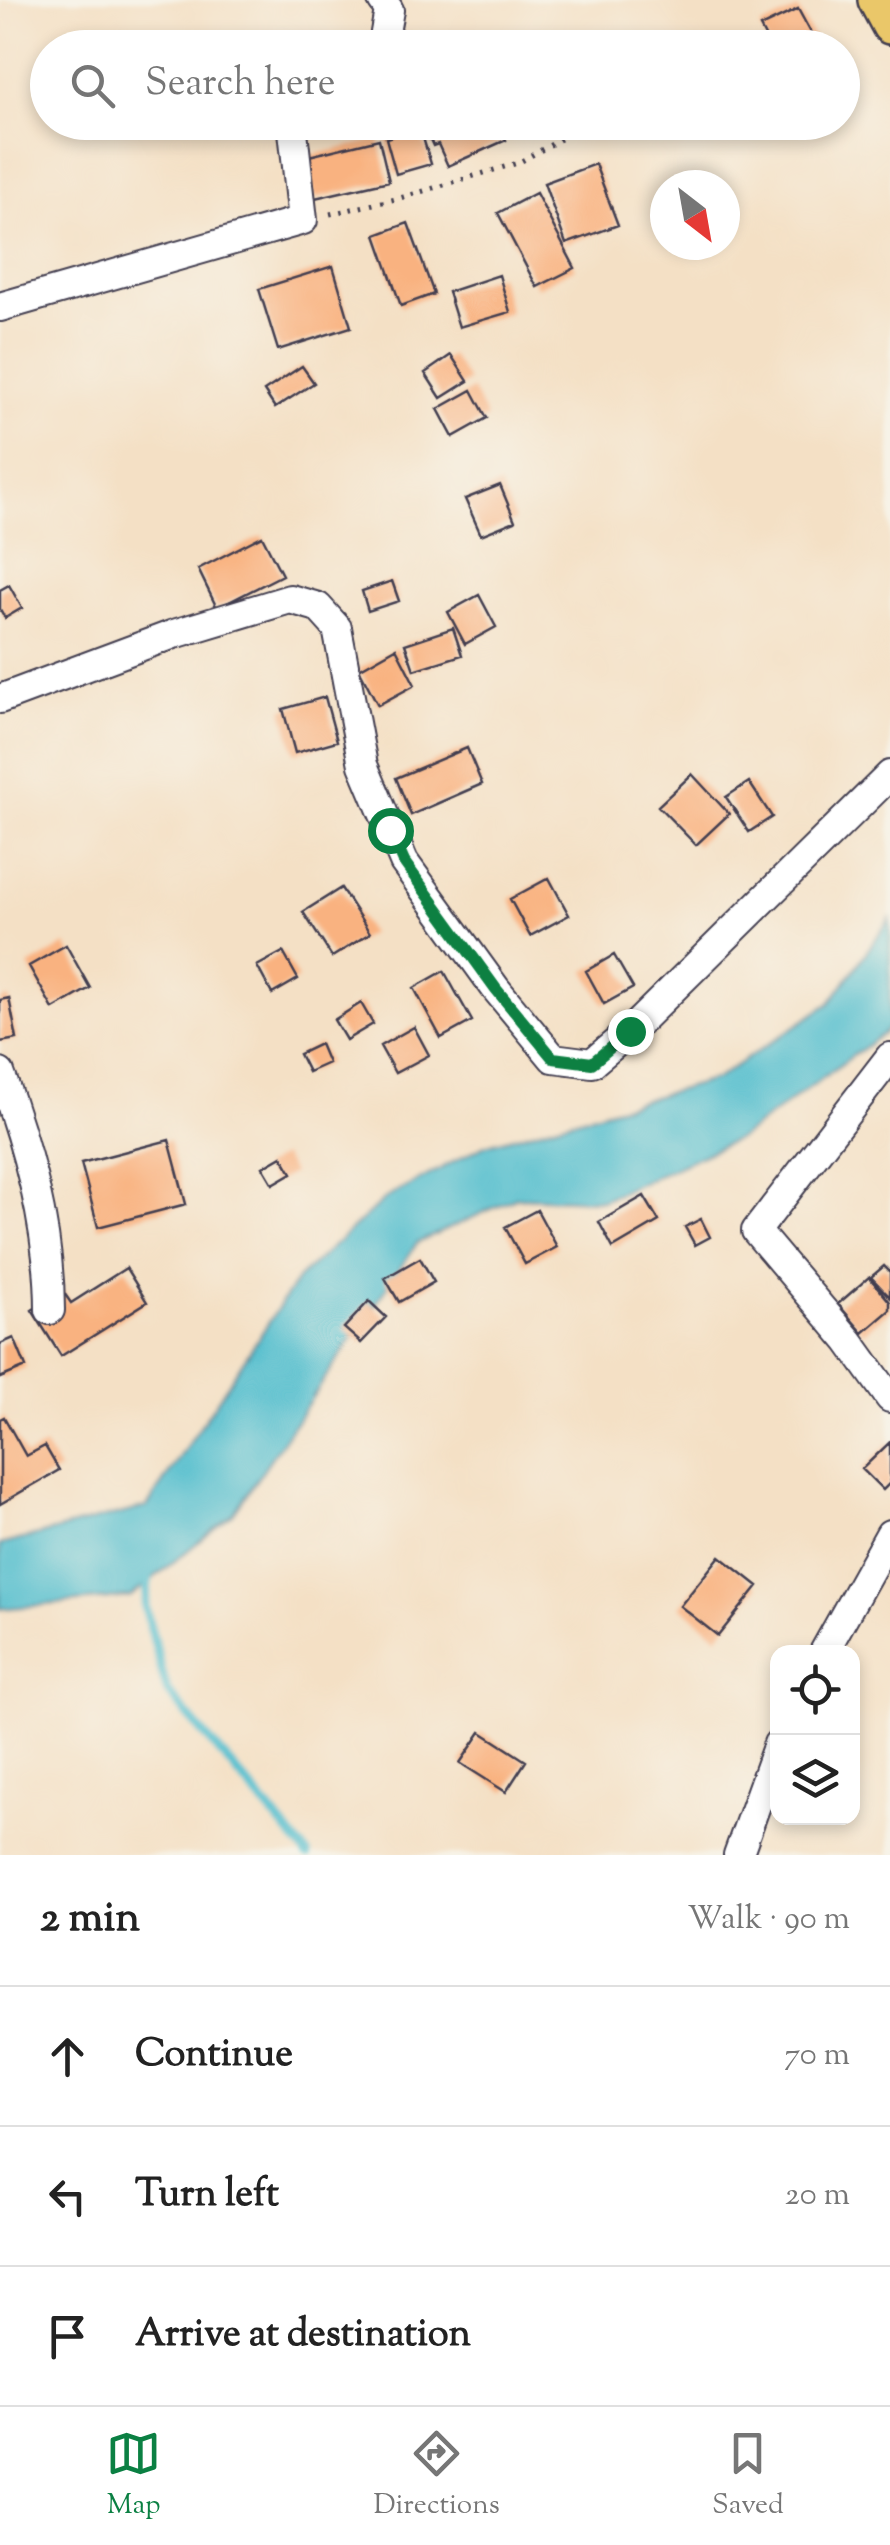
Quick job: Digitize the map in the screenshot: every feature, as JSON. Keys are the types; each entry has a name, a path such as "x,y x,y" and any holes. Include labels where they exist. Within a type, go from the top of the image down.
{"main road":[{"path":"876,0 890,26"}],"street":[{"path":"382,0 389,10 385,30"},
{"path":"0,307 303,220 294,140"},
{"path":"0,698 174,634 290,600 318,607 337,628 363,764 404,862 496,989 553,1058 592,1063 630,1031 890,775"},
{"path":"890,1056 756,1230 849,1341 890,1398"},
{"path":"0,1073 19,1125 50,1261 50,1310"},
{"path":"828,1645 890,1534"},
{"path":"738,1855 770,1766"}],"path":[{"path":"303,220 400,198 518,163 559,140"}],"water":[{"path":"890,919 890,1026 884,1033 740,1138 602,1200 517,1197 417,1243 233,1514 130,1597 0,1609 0,1545 147,1507 298,1278 386,1198 485,1145 716,1079 830,1003"}],"building":[{"path":"798,9 809,30 762,30 760,27"},
{"path":"379,140 389,181 315,198 305,157"},
{"path":"387,140 424,140 431,164 396,174"},
{"path":"430,140 506,140 448,166 438,144 433,146"},
{"path":"595,164 618,225 566,244 544,183"},
{"path":"536,193 575,268 537,287 498,213"},
{"path":"408,223 434,294 401,306 376,235"},
{"path":"333,266 351,327 278,350 259,289"},
{"path":"499,275 510,312 459,327 448,292"},
{"path":"451,355 468,381 441,398 425,373"},
{"path":"302,366 314,383 275,408 264,391"},
{"path":"472,390 487,418 453,437 438,409"},
{"path":"500,485 515,521 481,535 465,499"},
{"path":"262,536 282,575 217,608 198,569"},
{"path":"392,581 399,601 368,611 362,591"},
{"path":"9,585 22,608 5,618 0,609 0,590"},
{"path":"479,595 496,627 465,644 448,612"},
{"path":"453,628 462,655 414,670 405,644"},
{"path":"396,648 415,685 378,705 359,669"},
{"path":"325,697 337,741 295,753 283,709"},
{"path":"467,748 482,784 411,815 396,778"},
{"path":"692,774 729,814 696,845 658,806"},
{"path":"749,782 772,817 749,832 726,797"},
{"path":"549,878 569,915 530,936 510,899"},
{"path":"341,888 370,933 332,957 303,912"},
{"path":"66,945 90,988 53,1009 29,966"},
{"path":"283,952 298,979 272,994 257,966"},
{"path":"614,955 633,988 604,1004 586,971"},
{"path":"444,971 472,1021 441,1038 414,988"},
{"path":"9,998 17,1039 0,1042 0,1000"},
{"path":"361,1003 373,1024 346,1040 334,1020"},
{"path":"414,1027 429,1055 395,1073 380,1046"},
{"path":"320,1044 328,1063 308,1072 299,1054"},
{"path":"169,1140 186,1204 98,1227 81,1163"},
{"path":"282,1156 292,1173 273,1184 263,1167"},
{"path":"644,1196 659,1221 613,1248 599,1222"},
{"path":"537,1210 557,1247 525,1264 505,1227"},
{"path":"701,1219 710,1237 695,1245 685,1227"},
{"path":"420,1258 434,1282 399,1302 385,1278"},
{"path":"884,1266 890,1272 890,1297 871,1277"},
{"path":"126,1268 147,1302 61,1356 32,1310 62,1290 71,1303"},
{"path":"869,1277 890,1302 890,1310 863,1333 838,1304"},
{"path":"369,1301 386,1317 361,1343 344,1328"},
{"path":"14,1338 26,1367 0,1378 0,1344"},
{"path":"4,1417 26,1456 45,1446 59,1470 0,1504 0,1419"},
{"path":"890,1442 890,1483 883,1490 862,1469"},
{"path":"720,1556 758,1586 718,1636 680,1606"},
{"path":"481,1732 526,1761 506,1792 460,1763"}],"waterway":[{"path":"149,1575 145,1607 167,1691 308,1855"}],"route":[{"path":"390,830 404,862 496,989 553,1058 592,1063 630,1031"}]}
